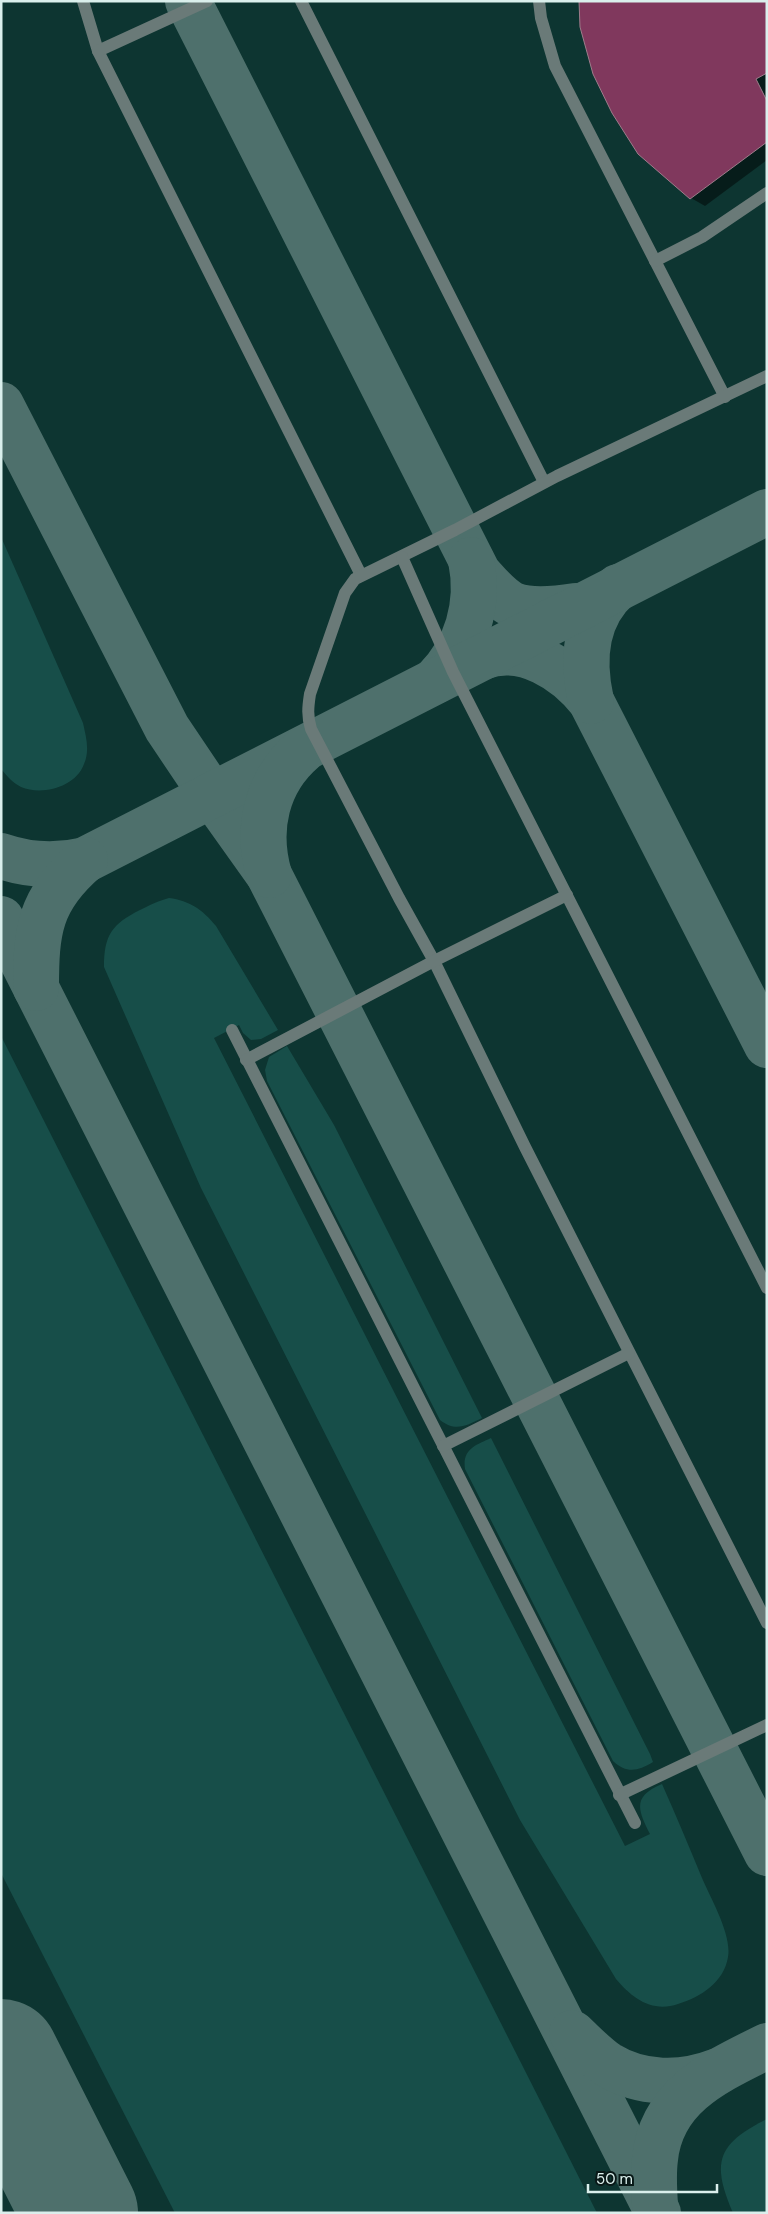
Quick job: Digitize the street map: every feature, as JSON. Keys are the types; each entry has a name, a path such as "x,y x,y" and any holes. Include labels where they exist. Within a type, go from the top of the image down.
{"lane":[{"path":"83,1 98,51 361,575"},
{"path":"98,51 207,1"},
{"path":"301,1 544,482"},
{"path":"539,1 541,18 555,66 724,397"},
{"path":"655,261 702,237 767,193"},
{"path":"767,376 544,482 402,557 361,575 350,585 345,593 310,694 308,718 311,729 385,872 434,960 629,1353 767,1623"},
{"path":"402,557 453,672 767,1288"},
{"path":"246,1060 434,960 567,895"},
{"path":"232,1030 619,1795 635,1823"},
{"path":"443,1446 629,1353"},
{"path":"619,1795 767,1725"}],"shaded area":[{"path":"1,537 83,723 86,738 87,754 80,772 66,784 48,790 29,790 21,787 1,769"},
{"path":"169,898 183,901 195,907 216,926 278,1030 261,1039 251,1040 243,1033 239,1025 214,1038 625,1846 650,1834 642,1817 640,1804 646,1793 662,1784 720,1917 727,1938 728,1957 722,1974 703,1993 687,2001 660,2007 651,2005 636,1998 616,1979 520,1820 201,1188 104,967 104,956 108,939 116,926 130,915"},
{"path":"1,1036 597,2213 175,2213 1,1873"},
{"path":"287,1046 334,1125 482,1418 456,1427 445,1424 440,1420 267,1081 265,1070 269,1057"},
{"path":"491,1438 650,1754 653,1762 648,1765 633,1770 623,1768 613,1761 465,1469 468,1452"},
{"path":"767,2119 767,2213 733,2213 722,2180 721,2167 723,2156 728,2146 738,2137"}],"building":[{"path":"579,1 767,1 767,73 756,79 767,101 767,142 690,199 638,154 612,113 593,74 580,27"}],"taxiway":[{"path":"188,1 478,573 498,595 513,605 536,609 576,606"},
{"path":"1,405 167,728 269,875 767,1853"},
{"path":"1,856 33,864 64,864 85,860 767,512"},
{"path":"435,681 455,655 468,625 474,593 471,560"},
{"path":"591,701 587,670 588,640 598,612 618,587"},
{"path":"482,657 497,653 513,653 543,661 570,679 591,701 767,1045"},
{"path":"269,875 264,841 267,807 280,777 303,750"},
{"path":"36,988 37,950 43,918 49,903 58,889 85,860"},
{"path":"1,919 658,2213"},
{"path":"572,2033 607,2064 634,2076 662,2081 690,2079 718,2071"},
{"path":"655,2205 655,2159 659,2137 668,2118 694,2088 729,2065 767,2046"},
{"path":"1,2065 19,2093"}],"runway":[{"path":"1,2057 80,2213"}]}
